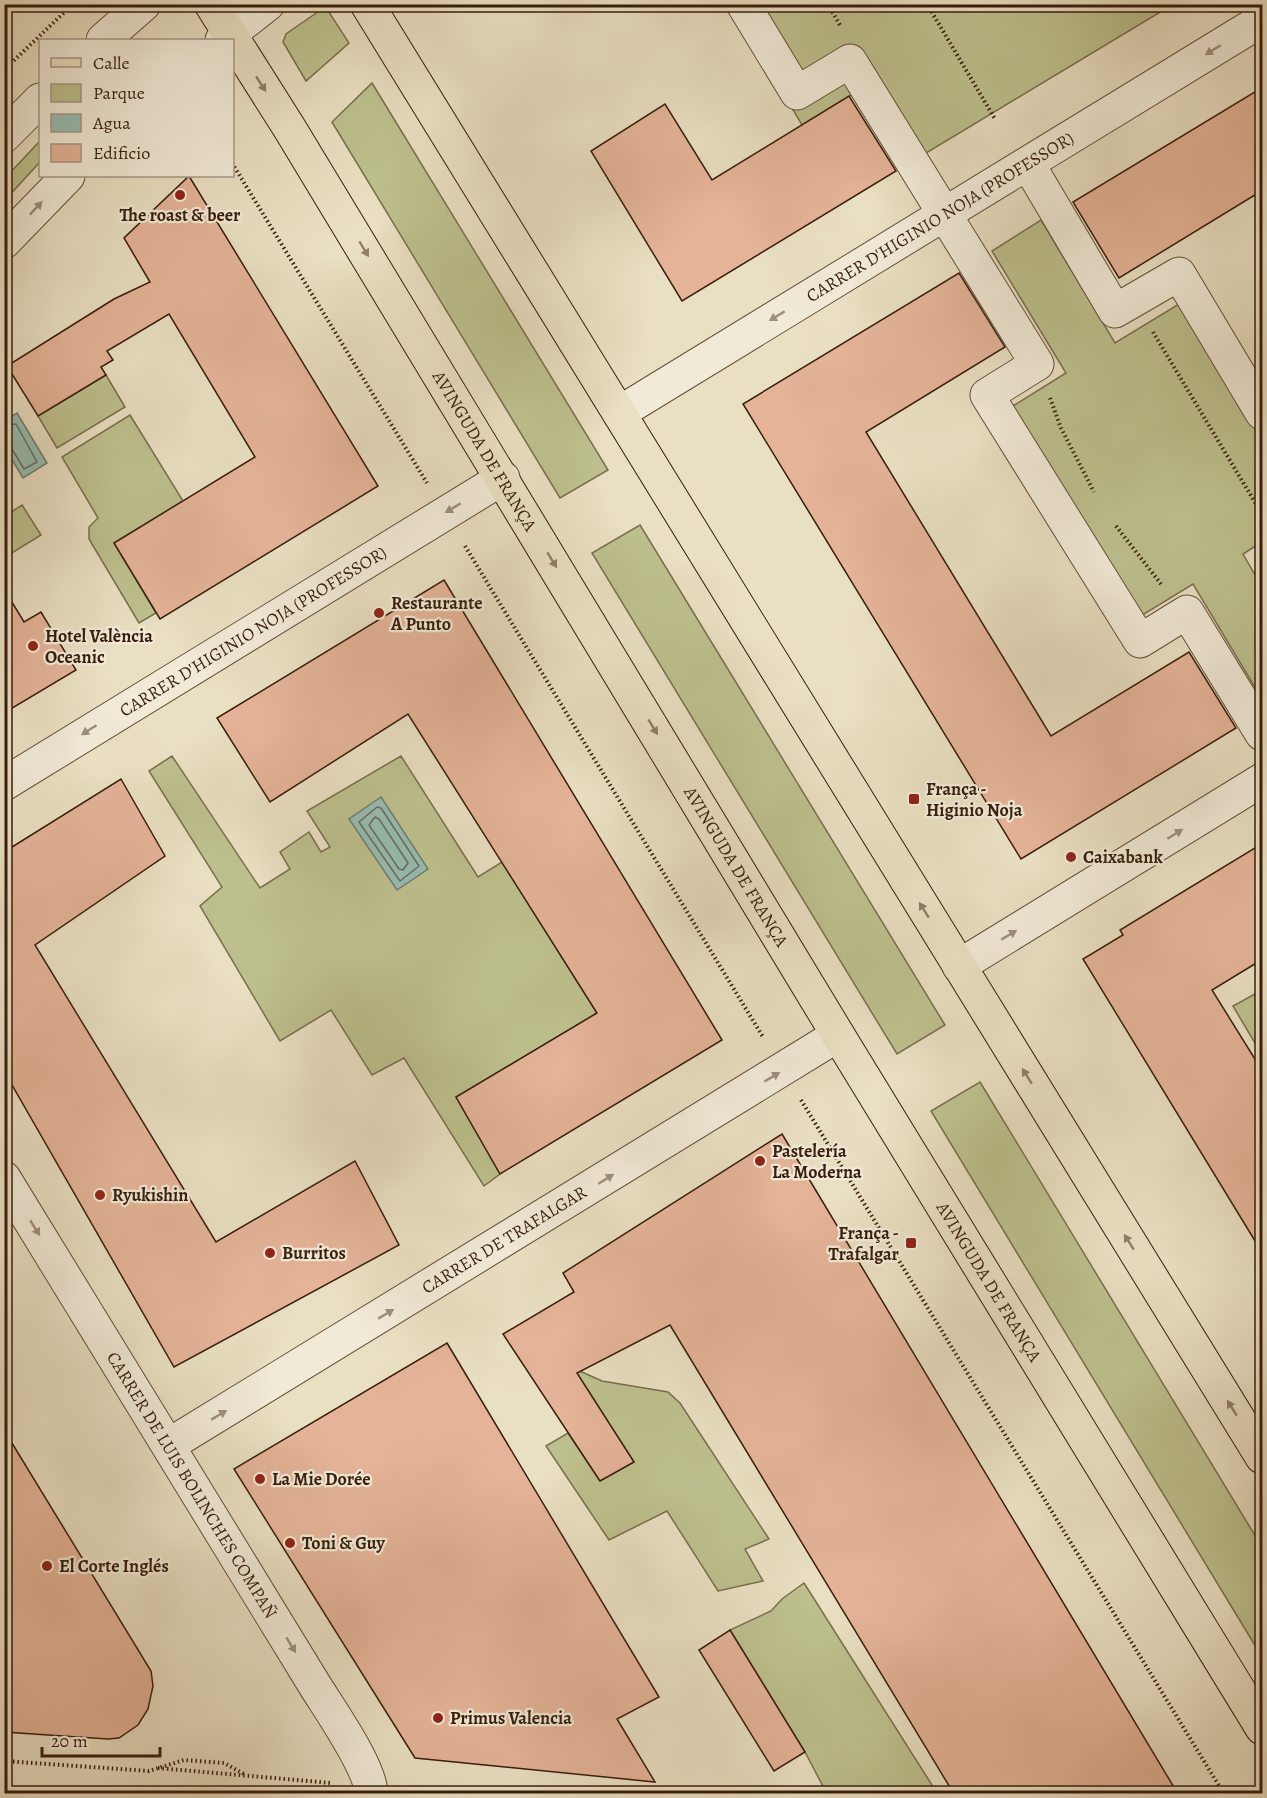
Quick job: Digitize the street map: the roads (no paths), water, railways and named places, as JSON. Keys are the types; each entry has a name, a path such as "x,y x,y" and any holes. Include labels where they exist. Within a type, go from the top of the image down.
{"main road":[{"name":"AVINGUDA DE FRANÇA","path":"211,4 226,37"},
{"path":"367,4 1263,1458"},
{"name":"AVINGUDA DE FRANÇA","path":"234,49 296,138 838,1035 1263,1728"}],"street":[{"path":"104,39 144,4"},
{"path":"226,37 268,4"},
{"path":"743,4 797,93 850,61 1037,364 987,395 1140,641 1187,612 1263,734"},
{"name":"CARRER D'HIGINIO NOJA (PROFESSOR)","path":"619,413 1263,20"},
{"path":"4,136 39,101"},
{"path":"1028,164 1115,311 1179,274 1263,413"},
{"path":"4,242 67,177"},
{"name":"CARRER D'HIGINIO NOJA (PROFESSOR)","path":"4,784 503,478"},
{"path":"959,966 1263,780"},
{"name":"CARRER DE TRAFALGAR","path":"169,1445 838,1035"},
{"name":"CARRER DE LUIS BOLINCHES COMPAÑ","path":"4,1178 169,1445 361,1764 372,1785 371,1794"}],"water":[{"path":"17,413 47,463 23,478 5,448 5,421"},
{"path":"381,797 428,869 397,890 349,819"}],"place":[{"name":"The roast & beer","path":"180,195"},
{"name":"Restaurante A Punto","path":"379,613"},
{"name":"Hotel València Oceanic","path":"33,646"},
{"name":"França - Higinio Noja","path":"914,799"},
{"name":"Caixabank","path":"1071,857"},
{"name":"Pastelería La Moderna","path":"760,1161"},
{"name":"Ryukishin","path":"100,1195"},
{"name":"França - Trafalgar","path":"911,1243"},
{"name":"Burritos","path":"270,1253"},
{"name":"La Mie Dorée","path":"260,1479"},
{"name":"Toni & Guy","path":"290,1543"},
{"name":"El Corte Inglés","path":"47,1566"},
{"name":"Primus Valencia","path":"438,1718"}]}
